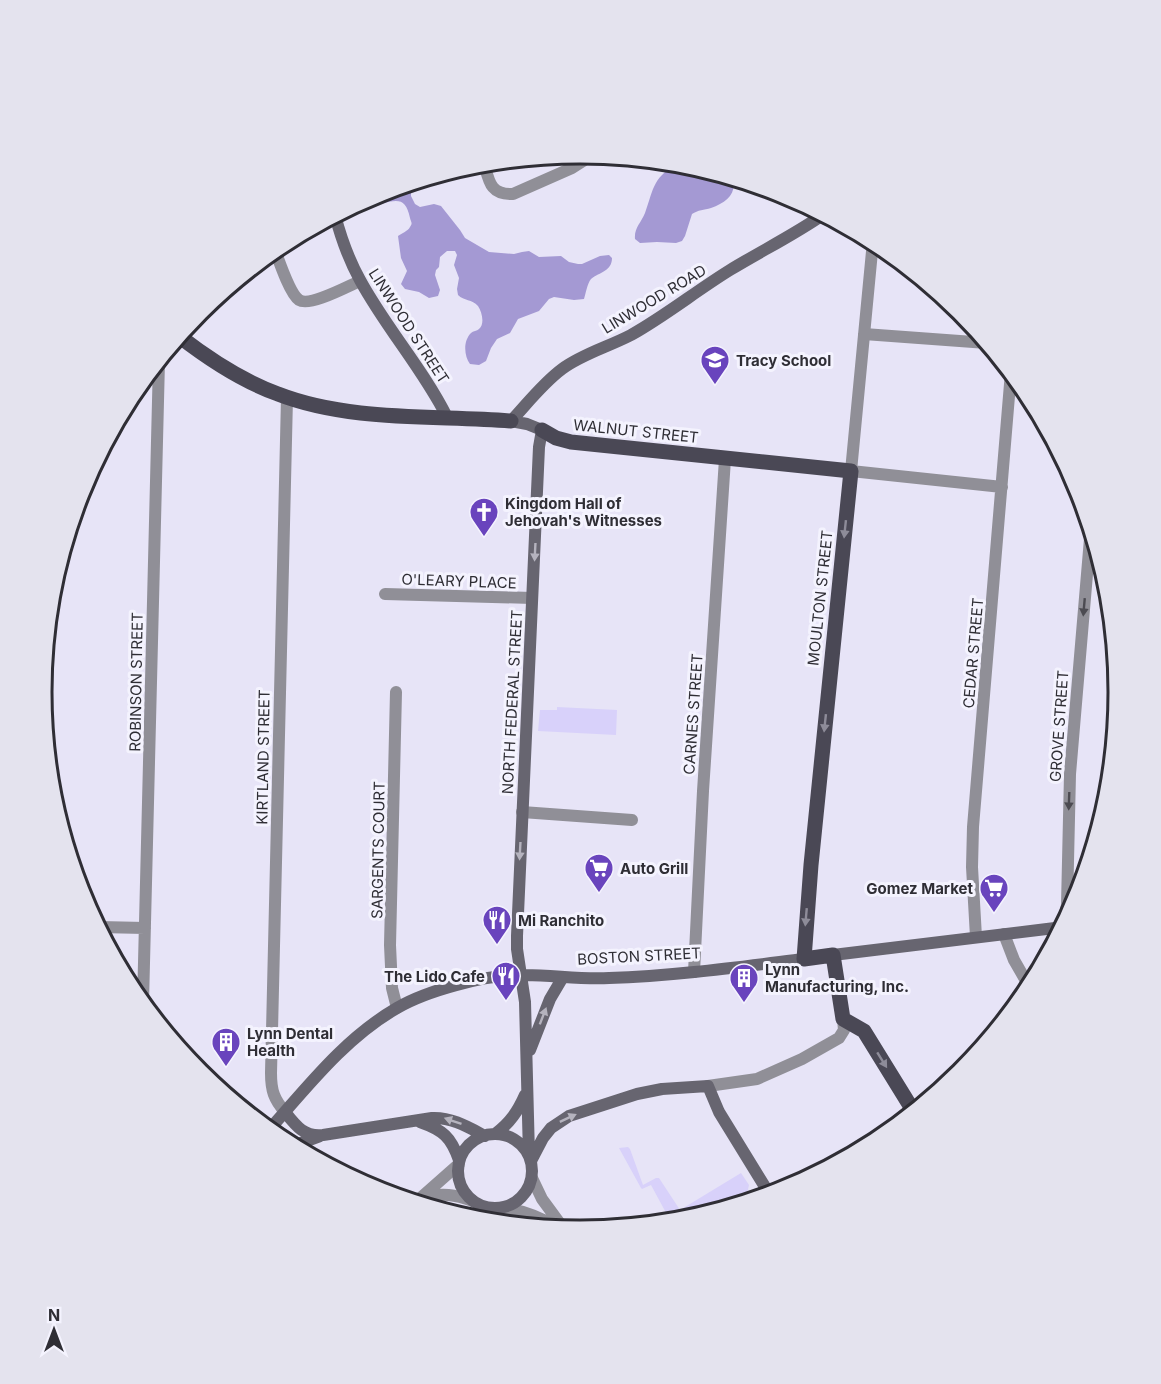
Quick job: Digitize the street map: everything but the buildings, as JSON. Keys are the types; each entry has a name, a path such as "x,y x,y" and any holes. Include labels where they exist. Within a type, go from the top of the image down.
{"main road":[{"name":"LINWOOD ROAD","path":"511,421 564,367 640,329 728,272 816,219"},
{"name":"LINWOOD STREET","path":"338,223 360,281 435,394 447,417"},
{"name":"WALNUT STREET","path":"186,341 234,374 287,398 313,405 350,412 511,421 531,426 571,442 851,471"},
{"name":"NORTH FEDERAL STREET","path":"530,1158 525,1002 517,936 539,447 542,430"},
{"name":"MOULTON STREET","path":"804,959 810,877 851,471"},
{"name":"BOSTON STREET","path":"276,1123 341,1051 379,1020 415,999 462,984 496,976 609,978 693,972 1052,929"},
{"path":"832,955 843,1019 864,1032 910,1105"},
{"path":"527,1057 550,999 563,977"},
{"path":"530,1158 551,1128 569,1116 643,1093 662,1089 708,1086 719,1112 765,1186"},
{"path":"285,1113 295,1126 305,1133 316,1136 419,1122 432,1118 447,1119 490,1135 513,1138 530,1158 532,1178 523,1197 505,1208 488,1208 473,1201 460,1185 459,1162 467,1147 475,1140 490,1135 507,1125 514,1117 527,1091"},
{"path":"419,1122 443,1132 452,1143 459,1162"},
{"path":"304,1142 323,1135"}],"street":[{"path":"487,173 492,188 510,195 578,164"},
{"name":"MOULTON STREET","path":"851,471 872,252"},
{"path":"279,259 293,293 303,302 311,301 360,281"},
{"path":"864,334 975,342"},
{"name":"ROBINSON STREET","path":"143,988 159,375"},
{"name":"CEDAR STREET","path":"976,937 973,828 1010,386"},
{"name":"KIRTLAND STREET","path":"285,1113 275,1098 271,1073 287,398"},
{"name":"CARNES STREET","path":"693,972 725,459"},
{"name":"WALNUT STREET","path":"851,471 1002,487"},
{"name":"GROVE STREET","path":"1066,898 1070,774 1089,549"},
{"name":"O'LEARY PLACE","path":"385,594 532,598"},
{"name":"SARGENTS COURT","path":"396,692 390,945 392,988 397,1008"},
{"path":"522,812 633,820"},
{"path":"108,927 145,928"},
{"path":"1004,934 1014,960 1024,978"},
{"path":"708,1086 756,1079 792,1063 839,1038 844,1030 843,1019"},
{"path":"423,1196 459,1162"},
{"path":"532,1178 556,1219"},
{"path":"429,1198 441,1194 473,1201"},
{"path":"505,1208 525,1212 540,1218"}],"shaded area":[{"path":"665,172 684,174 733,187 732,193 721,203 692,214 682,241 640,243 635,239 638,226 656,183"},
{"path":"411,192 415,204 420,207 434,204 441,206 465,238 489,252 514,254 529,251 539,257 561,256 569,262 578,264 609,255 612,258 610,266 591,279 584,299 554,297 549,299 539,311 518,319 510,333 497,339 486,361 479,365 470,364 466,353 468,336 481,327 482,318 476,304 458,295 459,278 454,265 457,255 455,251 447,251 440,257 435,275 440,290 438,296 429,298 419,292 405,289 401,284 407,271 401,258 398,236 408,230 412,222 404,203 392,201 381,204"},
{"path":"557,707 617,710 616,735 538,731 540,710 557,710"},
{"path":"628,1147 630,1149 643,1185 659,1178 680,1210 741,1173 749,1185 747,1193 717,1202 684,1210 666,1213 651,1185 641,1188 619,1148"}],"place":[{"name":"Tracy School","path":"715,386"},
{"name":"Kingdom Hall of Jehovah's Witnesses","path":"484,538"},
{"name":"Auto Grill","path":"599,894"},
{"name":"Gomez Market","path":"994,914"},
{"name":"Mi Ranchito","path":"497,946"},
{"name":"The Lido Cafe","path":"506,1002"},
{"name":"Lynn Manufacturing, Inc.","path":"744,1004"},
{"name":"Lynn Dental Health","path":"226,1068"}]}
